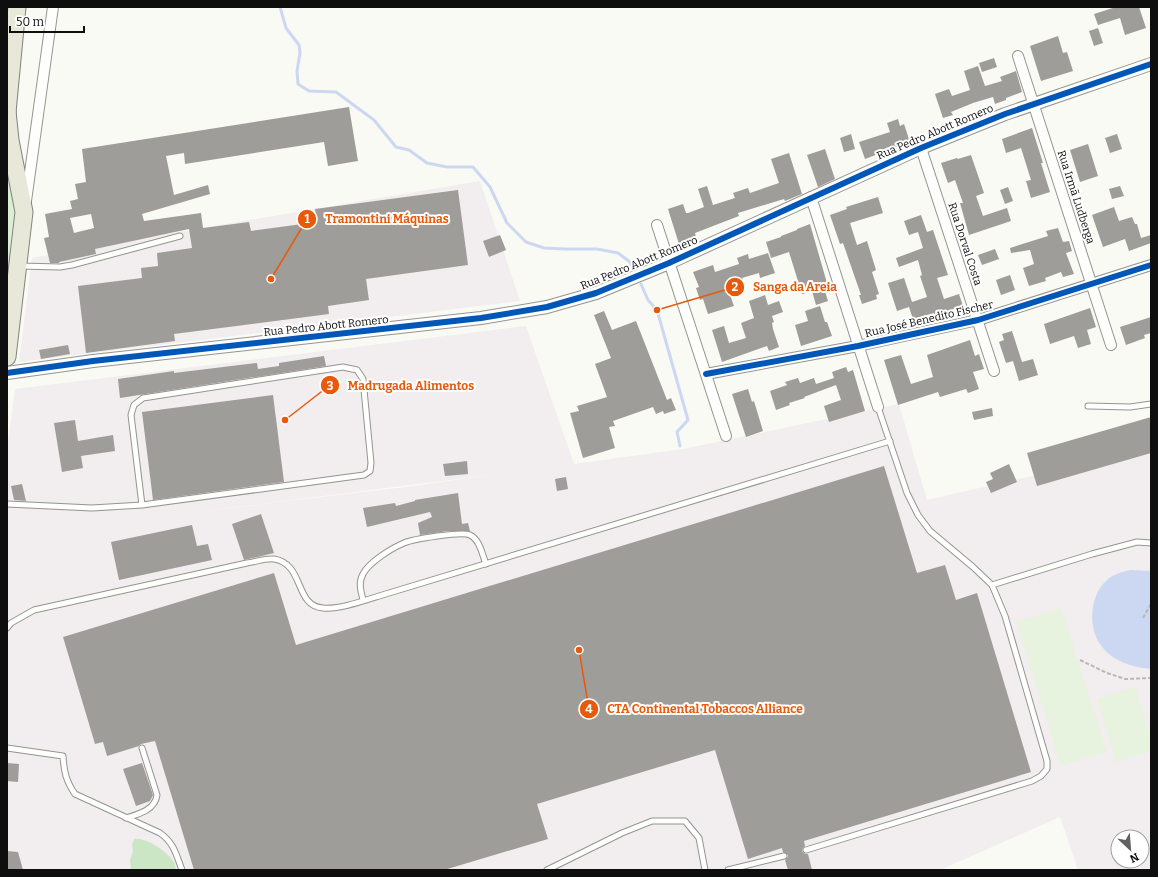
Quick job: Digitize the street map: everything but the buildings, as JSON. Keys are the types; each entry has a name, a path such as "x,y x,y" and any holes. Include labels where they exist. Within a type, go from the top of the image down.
{"highway":[{"path":"7,357 24,212 10,140 7,112 17,7"}],"street":[{"path":"24,212 53,7"},
{"name":"Rua Irmã Ludberga","path":"1018,56 1111,345"},
{"name":"Rua Pedro Abott Romero","path":"7,373 93,361 489,317 547,307 596,293 669,263 921,148 1005,114 1151,64"},
{"name":"Rua Dorval Costa","path":"921,148 994,371"},
{"path":"811,197 878,407"},
{"path":"657,225 726,436"},
{"name":"Rua José Benedito Fischer","path":"706,374 858,346 978,320 1151,265"}],"lane":[{"path":"18,266 72,265 180,236"},
{"path":"7,504 92,508 142,505 364,475 370,471 371,463 363,379 357,370 343,367 143,398 134,405 131,415 142,505"},
{"path":"1088,406 1130,407 1151,404"},
{"path":"806,850 1032,781 1041,776 1047,769 1047,761 1005,616 992,585 930,531 918,515 907,493 878,407"},
{"path":"7,628 11,623 34,610 247,563 274,559 286,564 295,573 302,594 309,604 322,608 338,607 486,564 890,441"},
{"path":"363,600 359,584 363,572 377,558 405,543 457,533 470,535 478,541 486,564"},
{"path":"992,585 1092,554 1137,542 1151,543"},
{"path":"7,748 63,756 64,772 68,784 75,794 160,833 168,839 175,849 182,870"},
{"path":"126,818 152,807 156,801 157,795 142,748"},
{"path":"547,870 622,833 652,821 685,821 699,838 705,870"},
{"path":"728,870 784,856"}],"path":[{"path":"1143,618 1151,604"},
{"path":"1080,660 1107,673 1125,679 1151,678"}],"shaded area":[{"path":"480,181 520,301 19,362 32,258"},
{"path":"526,326 574,464 683,449 899,404 927,500 1151,449 1151,870 1078,870 1060,817 940,870 7,870 7,451 15,389","holes":["498,474 405,487 180,514"]}],"green space":[{"path":"7,165 18,200 7,309"},
{"path":"1061,608 1107,752 1061,766 1016,622"},
{"path":"1135,687 1151,739 1151,751 1116,762 1097,699"},
{"path":"134,839 150,842 161,849 174,862 176,870 131,870 130,860 133,851 132,845"}],"water":[{"path":"1131,570 1151,571 1151,669 1129,665 1110,655 1096,637 1092,620 1094,603 1101,587 1112,577"}],"waterway":[{"path":"280,7 286,28 299,45 300,53 297,71 298,84 309,91 336,92 374,120 396,147 409,150 427,163 447,167 473,167 490,187 507,223 526,242 544,248 597,249 618,253 630,262 633,268"},
{"path":"641,284 648,300 657,310 688,420 677,432 680,446"}],"cycle path":[{"path":"7,373 93,361 481,318 547,307 596,293 669,263 921,148 1005,114 1151,64"},
{"path":"706,374 858,346 978,320 1151,265"}],"place":[{"name":"Tramontini Máquinas","path":"271,279"},
{"name":"Sanga da Areia","path":"657,310"},
{"name":"Madrugada Alimentos","path":"285,420"},
{"name":"CTA Continental Tobaccos Alliance","path":"579,650"}]}
